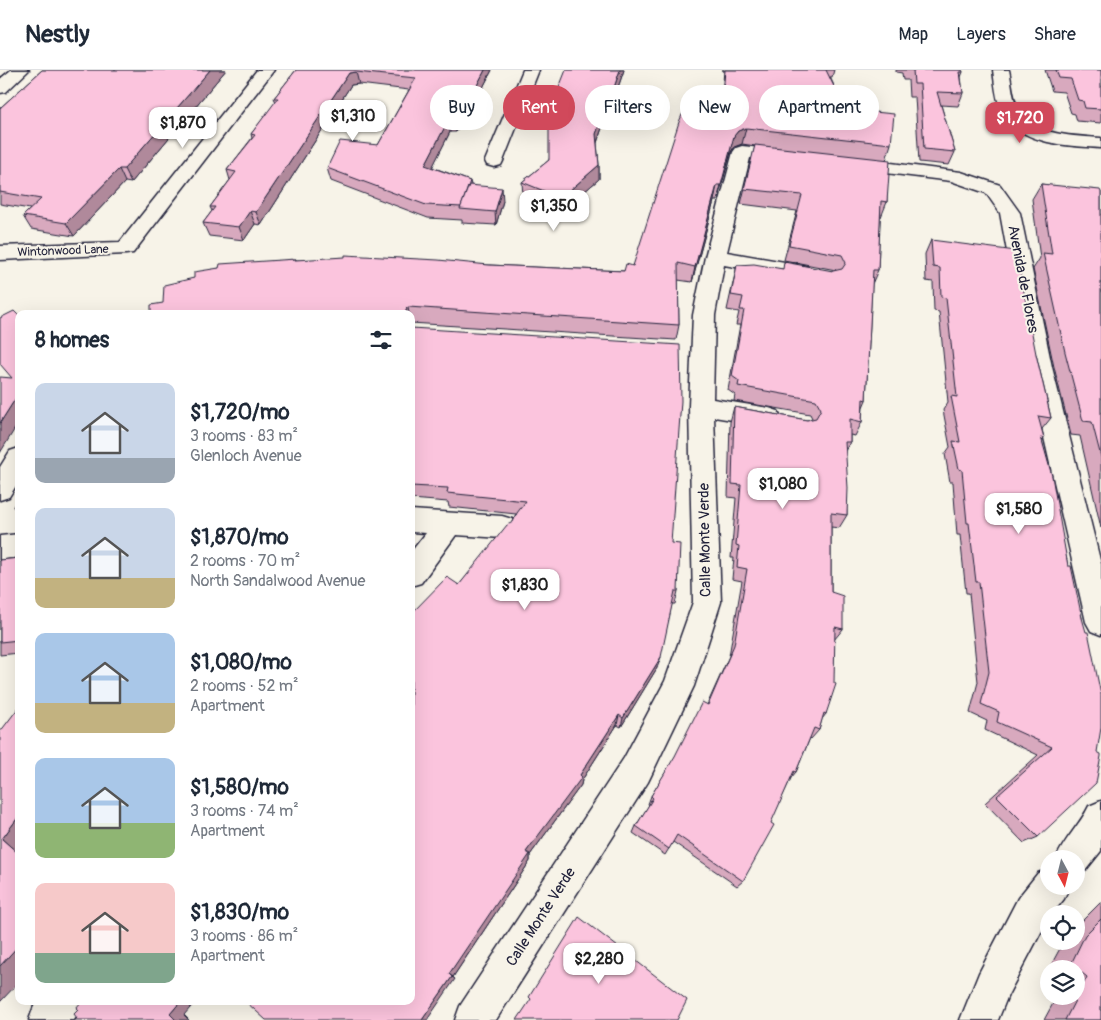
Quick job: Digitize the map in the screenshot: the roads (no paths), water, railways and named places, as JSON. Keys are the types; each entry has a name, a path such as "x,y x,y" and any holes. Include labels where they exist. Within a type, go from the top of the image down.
{"street":[{"path":"0,88 21,70"},
{"name":"Wintonwood Lane","path":"0,253 126,248 266,70"},
{"path":"494,161 531,70"},
{"path":"1001,70 1012,113 1026,129 1062,139 1101,143"},
{"name":"Avenida de Flores","path":"742,152 954,176 992,189 1010,212 1040,367 1101,622"},
{"name":"Calle Monte Verde","path":"474,1020 636,770 679,686 707,602 701,406 694,352 704,315 715,257 742,152"},
{"path":"715,257 818,276"},
{"path":"701,406 792,421"},
{"path":"0,490 15,465"},
{"path":"415,521 502,527"},
{"path":"415,569 449,524"},
{"path":"0,548 15,546"},
{"path":"1080,850 1095,832 1101,818"},
{"path":"979,1020 992,986 1031,911 1043,895"},
{"path":"48,1020 61,1005"}]}
